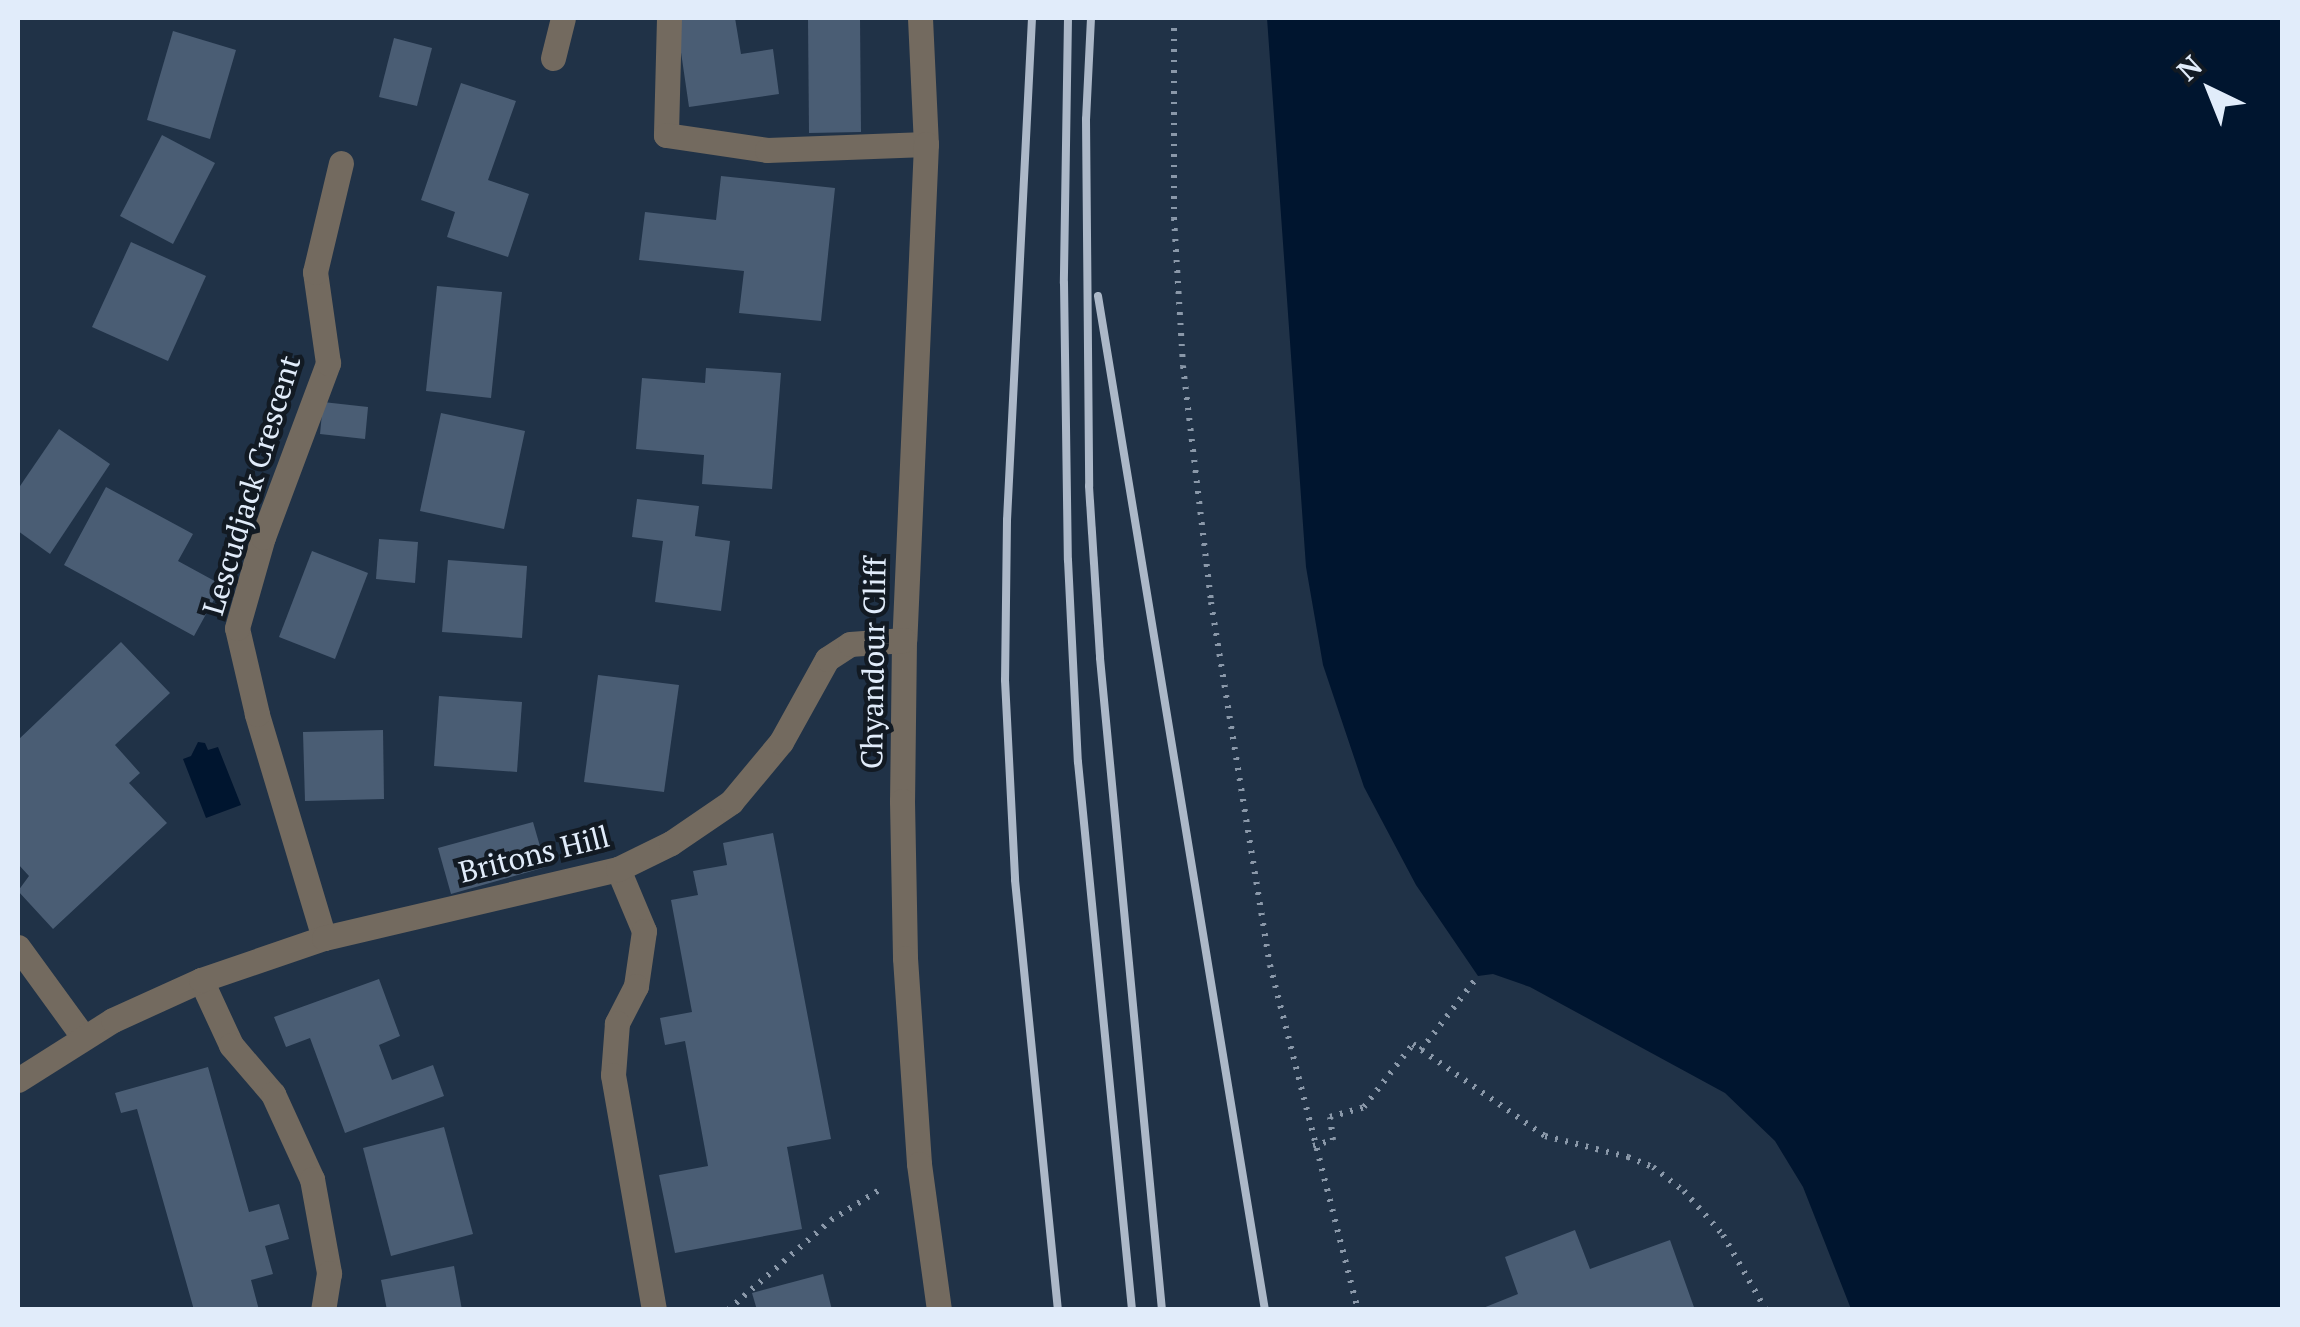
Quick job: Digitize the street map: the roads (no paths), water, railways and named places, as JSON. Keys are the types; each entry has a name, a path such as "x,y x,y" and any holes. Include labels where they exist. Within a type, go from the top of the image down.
{"street":[{"path":"553,58 563,18"},
{"path":"669,18 666,135 767,150 926,144"},
{"name":"Chyandour Cliff","path":"920,18 926,144 904,640 905,958 918,1164 940,1310"},
{"name":"Lescudjack Crescent","path":"324,938 257,714 237,628 263,537 328,363 315,272 342,163"},
{"name":"Britons Hill","path":"18,1080 84,1038 201,980 324,938 618,869 671,843 731,802 781,742 827,659 850,644 904,640"},
{"path":"618,869 644,931 636,986 616,1023 612,1075 654,1310"},
{"path":"18,946 84,1038"},
{"path":"201,980 230,1045 274,1094 312,1180 328,1273 323,1310"}],"water":[{"path":"1267,18 2282,18 2282,1309 1851,1309 1803,1187 1775,1141 1725,1093 1530,987 1493,974 1478,976 1416,885 1364,787 1323,665 1306,567"},
{"path":"198,742 205,743 208,750 218,747 241,805 206,818 183,759 191,756"}],"railway":[{"path":"1032,18 1007,520 1005,680 1015,880 1058,1310"},
{"path":"1068,18 1064,283 1068,560 1078,762 1132,1310"},
{"path":"1091,18 1086,119 1089,486 1100,658 1162,1310"},
{"path":"1098,296 1265,1310"}]}
